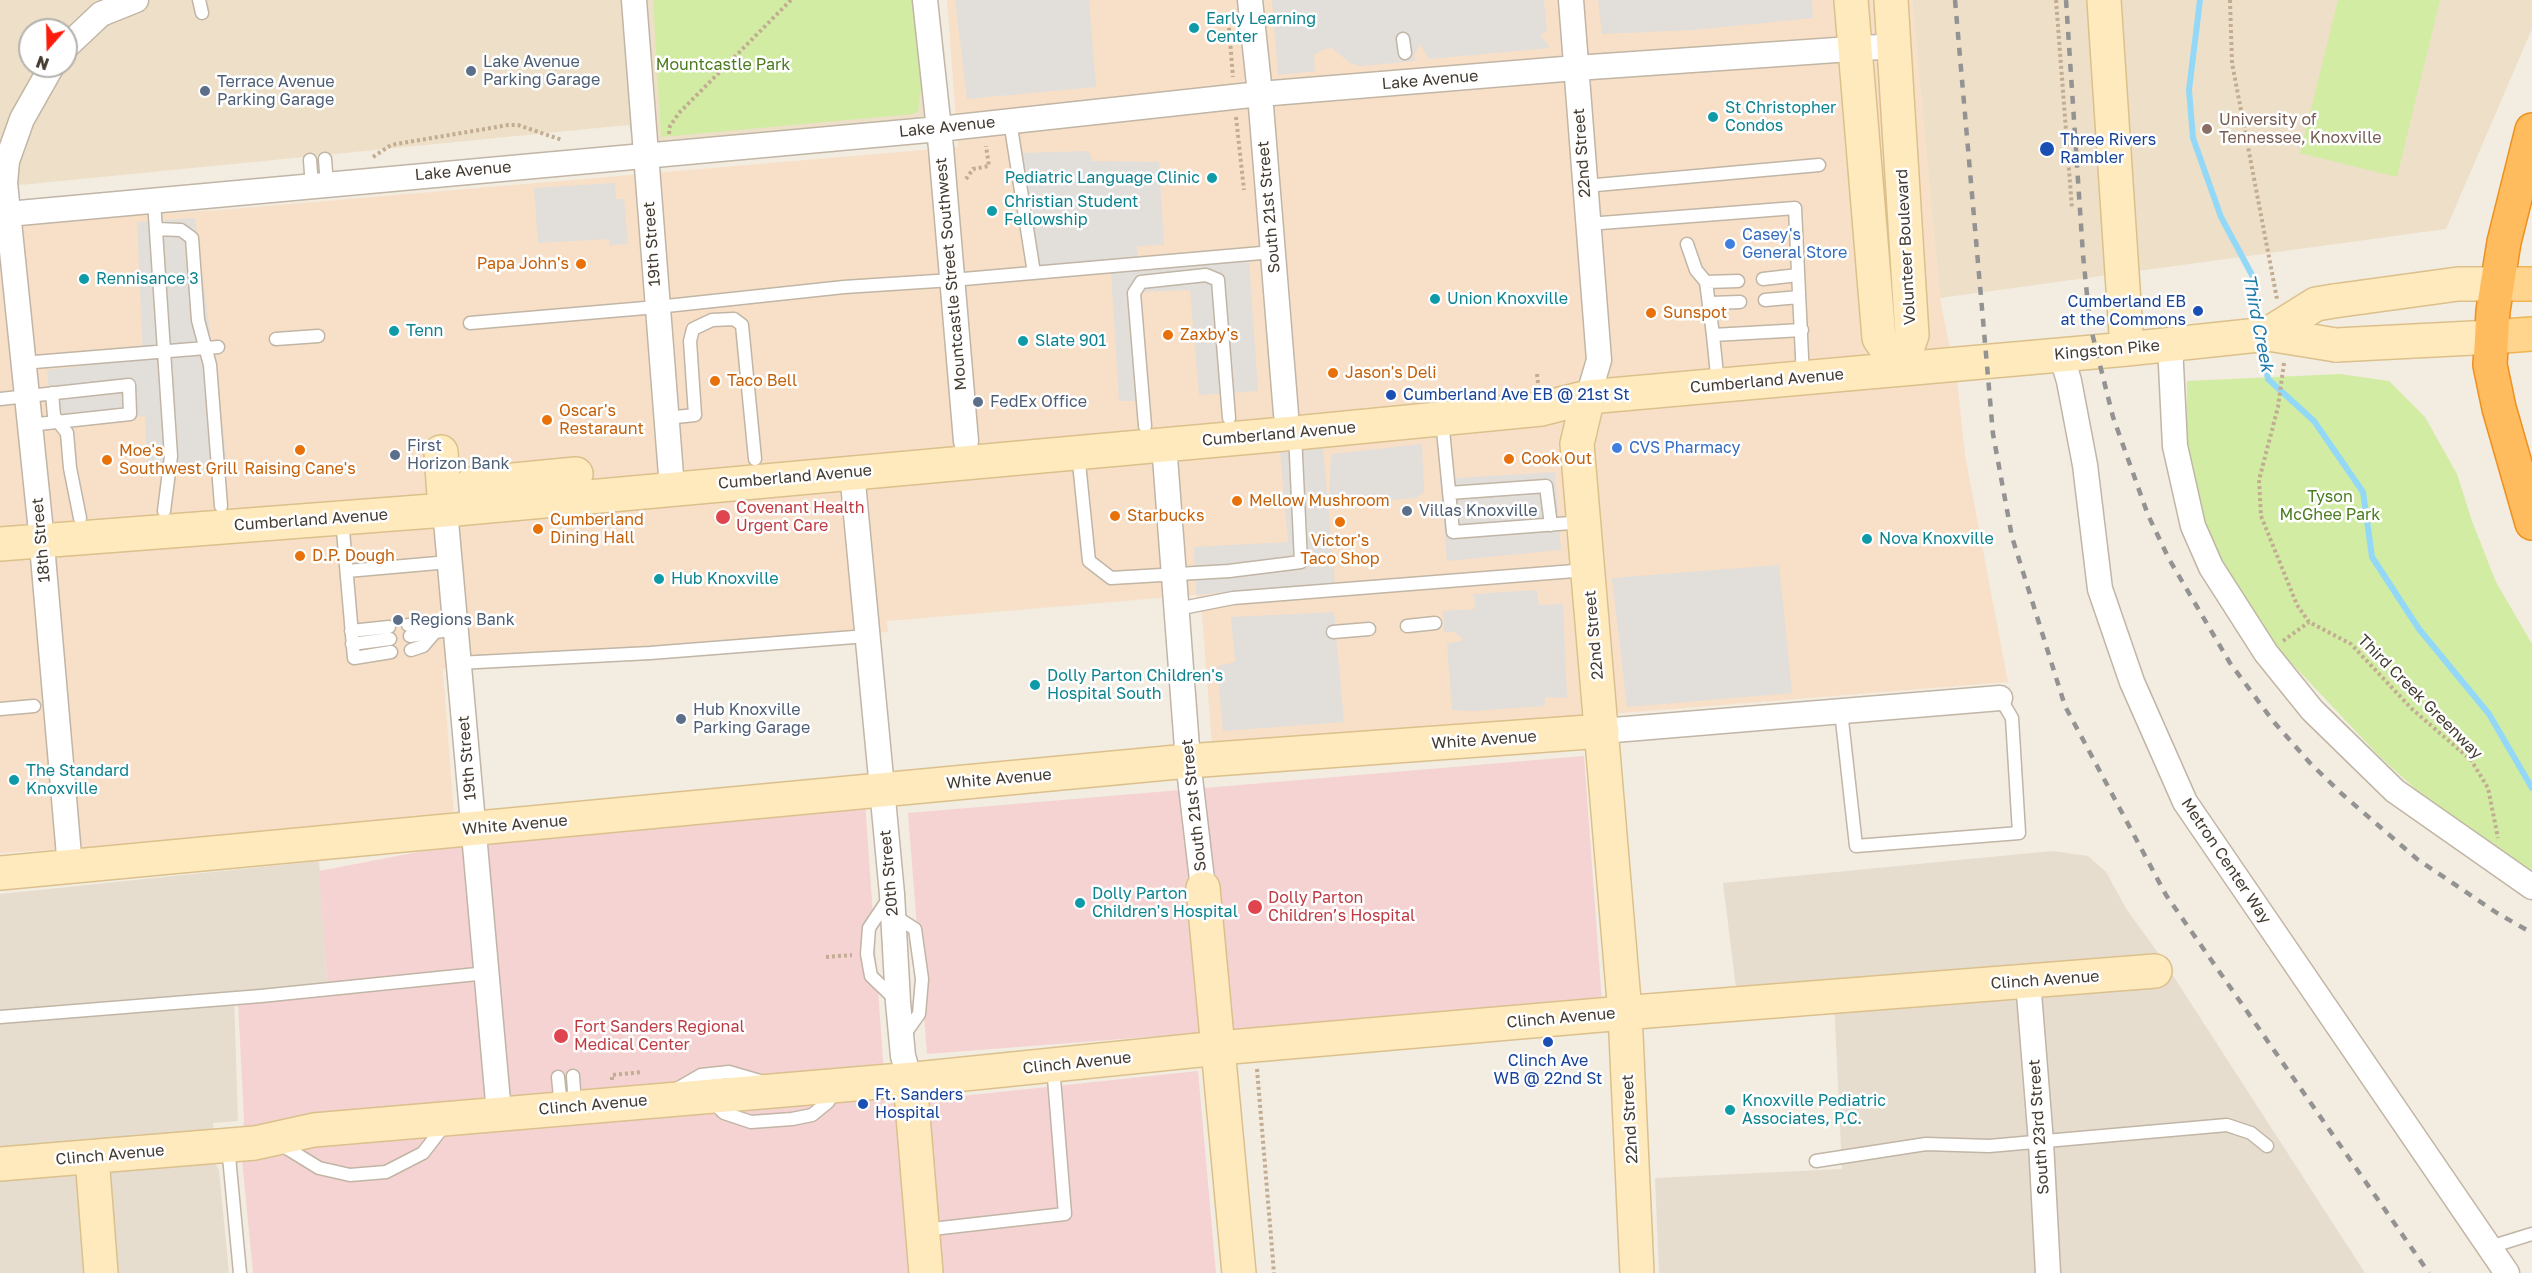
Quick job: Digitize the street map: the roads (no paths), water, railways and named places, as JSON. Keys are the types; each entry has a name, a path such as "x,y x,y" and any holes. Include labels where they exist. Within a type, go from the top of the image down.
{"highway":[{"path":"2532,130 2504,242 2497,284 2490,365 2499,408 2532,523"}],"main road":[{"name":"Kingston Pike","path":"2497,284 2532,284"},
{"name":"Kingston Pike","path":"2492,337 2532,334"}],"street":[{"path":"78,36 101,14 136,0"},
{"name":"19th Street","path":"634,0 656,154 657,307 671,477"},
{"name":"Mountcastle Street Southwest","path":"925,0 939,129 966,441"},
{"name":"South 21st Street","path":"1250,0 1291,423"},
{"name":"22nd Street","path":"1571,0 1599,360 1577,444 1625,1013 1637,1273"},
{"name":"Volunteer Boulevard","path":"1851,0 1879,338 1900,369"},
{"name":"Volunteer Boulevard","path":"1891,0 1912,335 1900,369"},
{"path":"2104,0 2127,349"},
{"name":"Lake Avenue","path":"4,213 939,129 1260,94 1576,68 1894,46"},
{"name":"18th Street","path":"45,78 22,119 7,161 4,213 41,531 70,867"},
{"name":"Kingston Pike","path":"2268,334 2316,304 2458,284 2497,284"},
{"name":"Kingston Pike","path":"1946,364 2170,345 2268,334 2336,345 2492,337"},
{"path":"2170,345 2175,446 2193,526 2211,567 2266,653 2312,710 2395,791 2532,887"},
{"name":"Metron Center Way","path":"2061,354 2069,381 2085,465 2100,589 2132,682 2185,802 2507,1273"},
{"name":"Cumberland Avenue","path":"671,477 755,459 851,462 966,441 1291,423 1442,419 1541,409 1588,397 1946,364"},
{"name":"Cumberland Avenue","path":"0,544 80,518 221,506 444,499 851,462 1078,452 1157,431 1230,418 1291,423 1539,390 1588,397"},
{"name":"South 21st Street","path":"1157,431 1174,574 1188,761 1219,1048 1239,1273"},
{"path":"441,452 444,499"},
{"name":"20th Street","path":"851,462 892,905 901,1039 910,1080 926,1273"},
{"name":"19th Street","path":"444,499 450,562 445,631 458,663 499,1113"},
{"name":"Cumberland Avenue","path":"0,525 41,531 342,518 444,499"},
{"name":"White Avenue","path":"0,873 1188,761 1602,731 2000,698"},
{"name":"Clinch Avenue","path":"0,1164 228,1145 274,1139 314,1130 499,1113 567,1092 651,1086 706,1096 910,1080 1219,1048 2155,971"},
{"name":"South 23rd Street","path":"2028,981 2041,1142 2048,1273"},
{"path":"92,1157 100,1273"}],"lane":[{"path":"199,0 202,13"},
{"path":"1403,39 1405,54"},
{"path":"1010,121 1034,273"},
{"path":"319,186 325,159"},
{"path":"310,160 319,186"},
{"path":"1585,186 1819,165"},
{"path":"154,201 171,456 164,511"},
{"path":"1588,224 1795,208 1803,378"},
{"path":"156,229 181,230 192,238 198,320 211,347 210,365 221,506"},
{"path":"1687,244 1696,270 1706,282 1718,385"},
{"path":"470,323 657,307 844,287 952,280 1273,252"},
{"path":"1157,431 1134,293 1142,282 1206,275 1218,280 1230,418"},
{"path":"1763,279 1798,275"},
{"path":"1706,282 1738,281"},
{"path":"1765,300 1799,297"},
{"path":"1710,303 1740,302"},
{"path":"666,418 695,415 690,341 693,329 712,320 734,319 742,325 755,459"},
{"path":"1713,336 1802,330"},
{"path":"276,339 318,336"},
{"path":"22,363 211,347"},
{"path":"0,399 129,385 130,414 29,425"},
{"path":"52,393 54,416 67,433 70,468 80,518"},
{"path":"1442,419 1453,532 1584,522"},
{"path":"1078,452 1089,561 1111,578 1302,562 1291,423"},
{"path":"1449,493 1546,486 1551,525"},
{"path":"342,518 352,644 354,658 390,639 351,631"},
{"path":"347,571 450,562"},
{"path":"1177,609 1233,598 1588,570"},
{"path":"1407,626 1435,623"},
{"path":"409,631 421,624 445,631"},
{"path":"1333,632 1369,629"},
{"path":"411,650 423,646 445,631"},
{"path":"458,663 650,653 867,636"},
{"path":"1841,711 1856,846 2019,832 2012,718 2000,698"},
{"path":"0,709 34,706"},
{"path":"892,905 915,929 922,979 919,1014 901,1039"},
{"path":"0,1017 261,996 486,973"},
{"path":"923,1230 1065,1214 1053,1065"},
{"path":"651,1086 729,1072 784,1090"},
{"path":"706,1096 724,1113 738,1119 751,1122 792,1119 812,1114 828,1102 837,1086"},
{"path":"274,1139 319,1168 350,1175 386,1172 423,1153 450,1118"},
{"path":"1816,1161 1926,1144 1989,1146 2227,1125 2251,1133 2267,1146"},
{"path":"228,1145 240,1273"},
{"path":"2490,1247 2532,1234"}],"waterway":[{"name":"Third Creek","path":"2200,0 2189,90 2193,138 2221,217 2252,275 2260,324"},
{"name":"Third Creek","path":"2262,343 2268,379 2314,421 2363,492 2372,557 2419,629 2489,714 2532,788"}],"railway":[{"path":"1955,0 1993,434 2012,537 2065,706 2166,895 2429,1273"},
{"path":"2066,0 2083,255 2090,325 2113,417 2148,515 2169,559 2230,663 2273,721 2310,763 2417,859 2497,913 2532,933"}],"place":[{"name":"Early Learning Center","path":"1194,28"},
{"name":"Lake Avenue Parking Garage","path":"471,71"},
{"name":"Terrace Avenue Parking Garage","path":"205,91"},
{"name":"St Christopher Condos","path":"1713,117"},
{"name":"University of Tennessee, Knoxville","path":"2207,129"},
{"name":"Three Rivers Rambler","path":"2047,149"},
{"name":"Pediatric Language Clinic","path":"1212,178"},
{"name":"Christian Student Fellowship","path":"992,211"},
{"name":"Casey's General Store","path":"1730,244"},
{"name":"Papa John's","path":"581,264"},
{"name":"Rennisance 3","path":"84,279"},
{"name":"Union Knoxville","path":"1435,299"},
{"name":"Cumberland EB at the Commons","path":"2198,311"},
{"name":"Sunspot","path":"1651,313"},
{"name":"Tenn","path":"394,331"},
{"name":"Zaxby's","path":"1168,335"},
{"name":"Slate 901","path":"1023,341"},
{"name":"Jason's Deli","path":"1333,373"},
{"name":"Taco Bell","path":"715,381"},
{"name":"Cumberland Ave EB @ 21st St","path":"1391,395"},
{"name":"FedEx Office","path":"978,402"},
{"name":"Oscar's Restaraunt","path":"547,420"},
{"name":"CVS Pharmacy","path":"1617,448"},
{"name":"Raising Cane's","path":"300,450"},
{"name":"First Horizon Bank","path":"395,455"},
{"name":"Cook Out","path":"1509,459"},
{"name":"Moe's Southwest Grill","path":"107,460"},
{"name":"Mellow Mushroom","path":"1237,501"},
{"name":"Villas Knoxville","path":"1407,511"},
{"name":"Starbucks","path":"1115,516"},
{"name":"Covenant Health Urgent Care","path":"723,517"},
{"name":"Victor's Taco Shop","path":"1340,522"},
{"name":"Cumberland Dining Hall","path":"538,529"},
{"name":"Nova Knoxville","path":"1867,539"},
{"name":"D.P. Dough","path":"300,556"},
{"name":"Hub Knoxville","path":"659,579"},
{"name":"Regions Bank","path":"398,620"},
{"name":"Dolly Parton Children's Hospital South","path":"1035,685"},
{"name":"Hub Knoxville Parking Garage","path":"681,719"},
{"name":"The Standard Knoxville","path":"14,780"},
{"name":"Dolly Parton Children's Hospital","path":"1080,903"},
{"name":"Dolly Parton Children’s Hospital","path":"1255,907"},
{"name":"Fort Sanders Regional Medical Center","path":"561,1036"},
{"name":"Clinch Ave WB @ 22nd St","path":"1548,1042"},
{"name":"Ft. Sanders Hospital","path":"863,1104"},
{"name":"Knoxville Pediatric Associates, P.C.","path":"1730,1110"}],"park label":[{"name":"Mountcastle Park","path":"723,65"},
{"name":"Tyson McGhee Park","path":"2330,506"}]}
